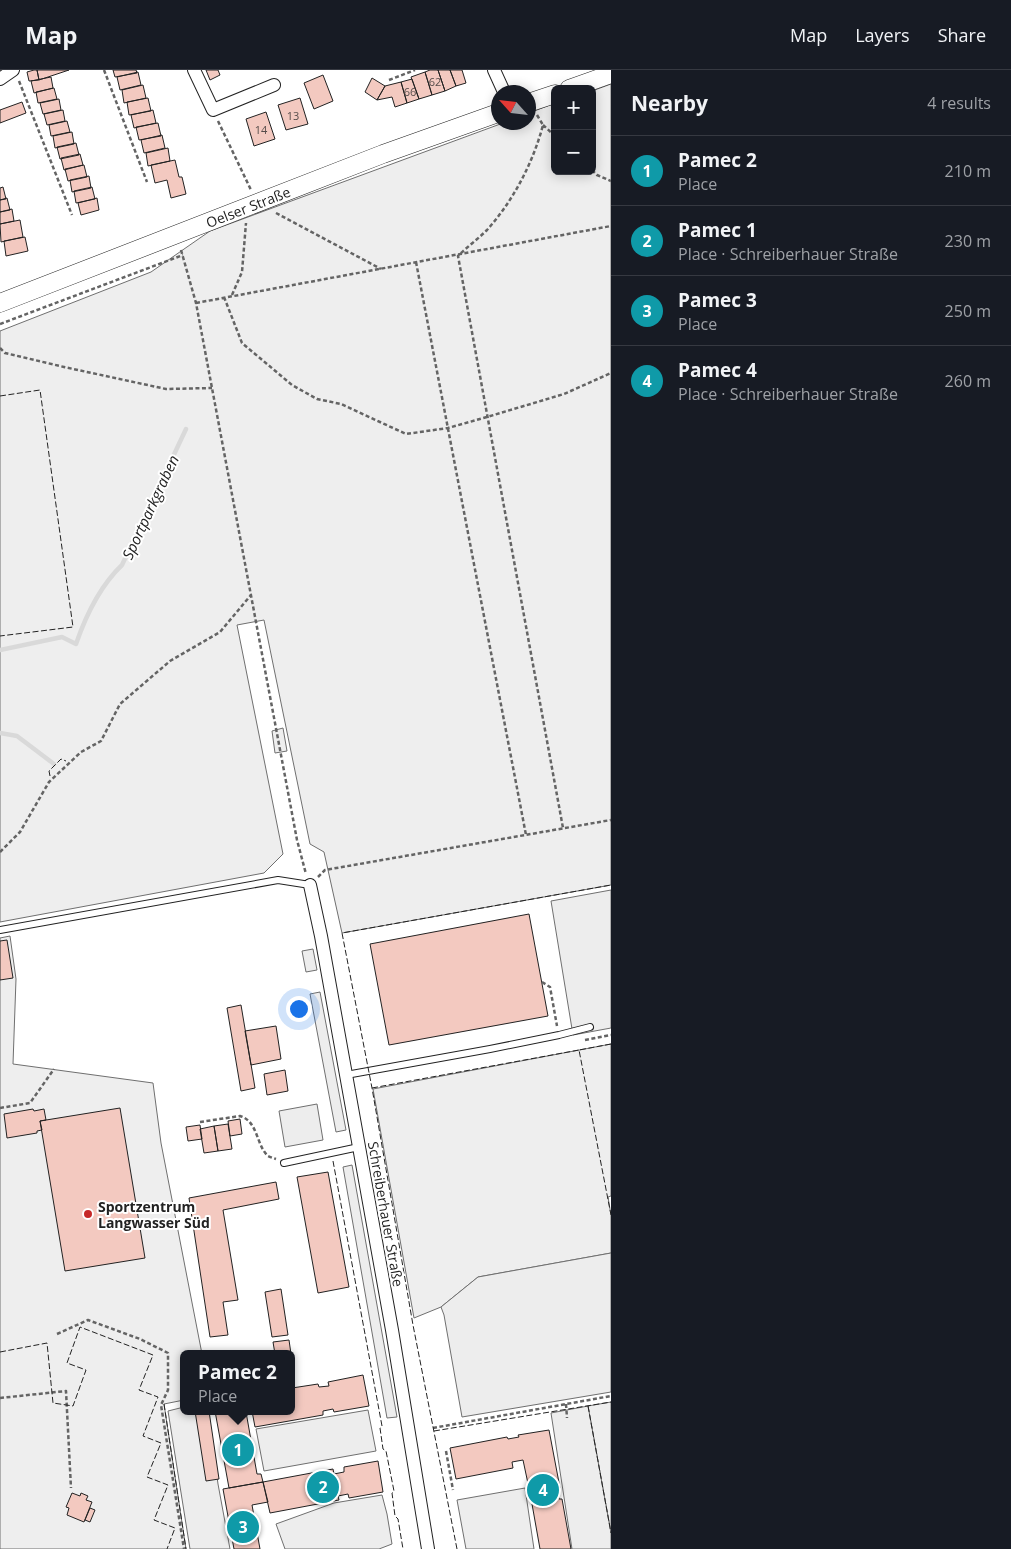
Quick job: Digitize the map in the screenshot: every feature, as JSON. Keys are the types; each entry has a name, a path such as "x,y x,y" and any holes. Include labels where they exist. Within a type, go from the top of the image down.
{"main road":[{"path":"580,85 611,74"},
{"path":"536,100 551,95"},
{"name":"Oelser Straße","path":"0,303 383,154 491,116"}],"street":[{"path":"194,70 213,110 274,85"},
{"path":"494,70 501,85"},
{"path":"0,79 16,74"},
{"name":"Schreiberhauer Straße","path":"310,885 322,936 408,1422 417,1489 428,1549"}],"lane":[{"path":"0,930 278,880 310,885"},
{"path":"346,1075 490,1049 590,1027"},
{"path":"284,1163 359,1148"}],"path":[{"path":"104,70 147,182"},
{"path":"388,80 415,70"},
{"path":"16,74 72,215"},
{"path":"213,110 257,202 381,269"},
{"path":"536,113 543,125 551,132"},
{"path":"458,256 486,230 512,199 538,144 543,125"},
{"path":"596,173 611,181"},
{"path":"232,295 242,272 246,219 257,202"},
{"path":"196,303 232,295 458,256 611,226"},
{"path":"177,234 196,303 297,840 310,885 326,870 611,820"},
{"path":"0,324 183,255"},
{"path":"458,256 562,828"},
{"path":"416,262 526,836"},
{"path":"224,297 242,343 259,359 300,390 317,399 341,404 406,434 448,428 487,417 564,394 611,373"},
{"path":"0,348 5,352 64,367 166,388 212,388"},
{"path":"0,852 20,832 50,782 81,752 101,741 120,704 170,662 220,632 251,595"},
{"path":"0,1108 30,1104 54,1069"},
{"path":"200,1122 240,1116 245,1117 252,1124 268,1156 284,1163"},
{"path":"57,1334 88,1320 140,1339 168,1353 168,1390 161,1405 184,1549"},
{"path":"0,1398 66,1391 71,1488"},
{"path":"434,1428 611,1396"},
{"path":"566,1404 567,1418"},
{"path":"446,1451 453,1490"}],"shaded area":[{"path":"611,84 611,885 342,933 324,852 310,844 264,620 237,625 283,854 264,873 0,922 0,331 151,272 210,231 491,127 491,130 536,130 536,110 551,105 551,175 596,175 596,90"},
{"path":"283,728 287,751 275,753 272,731"},
{"path":"611,890 611,1028 573,1035 551,901"},
{"name":"Sportzentrum Langwasser Süd","path":"10,936 16,979 13,1064 153,1083 161,1143 201,1350 180,1350 180,1401 164,1404 186,1549 0,1549 0,938"},
{"path":"313,949 317,970 306,972 302,951"},
{"path":"320,992 346,1130 336,1132 310,994"},
{"path":"611,1044 611,1196 608,1197 611,1215 611,1253 478,1277 441,1307 414,1318 373,1089"},
{"path":"317,1104 323,1140 285,1147 279,1111"},
{"path":"352,1165 397,1417 387,1418 343,1167"},
{"path":"611,1253 611,1392 462,1417 441,1307 478,1277"},
{"path":"611,1402 611,1533 588,1406"},
{"path":"588,1406 611,1533 611,1549 572,1549 551,1413"},
{"path":"180,1408 180,1415 209,1415 218,1484 230,1549 190,1549 168,1411"},
{"path":"368,1410 376,1451 264,1471 256,1429"},
{"path":"525,1488 534,1549 466,1549 457,1500"},
{"path":"382,1495 392,1544 379,1549 285,1549 276,1524 334,1503"}],"building":[{"path":"37,70 39,80 29,81 27,72"},
{"path":"37,70 69,70 39,80"},
{"path":"113,70 136,70 137,73 115,77"},
{"path":"206,70 218,70 220,75 210,80"},
{"path":"438,70 445,91 432,95 425,72"},
{"path":"438,70 450,70 456,86 445,91"},
{"path":"450,70 462,70 466,83 456,86"},
{"path":"138,72 141,85 120,90 117,77"},
{"path":"425,72 432,95 419,99 411,77"},
{"path":"323,75 333,101 314,109 304,83"},
{"path":"51,77 53,88 34,93 31,81"},
{"path":"372,78 385,86 377,100 365,92"},
{"path":"412,79 419,99 407,103 401,82"},
{"path":"401,82 407,103 395,107 392,97 377,100 385,86"},
{"path":"143,85 146,98 124,103 122,90"},
{"path":"54,88 57,99 38,103 36,92"},
{"path":"148,98 151,111 129,115 127,102"},
{"path":"300,98 308,124 286,130 278,105"},
{"path":"59,99 61,110 43,114 40,103"},
{"path":"22,102 26,113 0,123 0,110"},
{"path":"63,110 65,121 47,125 44,114"},
{"path":"153,110 156,123 134,128 131,115"},
{"path":"266,112 275,139 254,146 246,119"},
{"path":"67,121 70,132 51,136 49,125"},
{"path":"158,123 161,136 139,140 136,127"},
{"path":"72,132 74,144 55,148 53,136"},
{"path":"162,135 165,148 144,153 141,140"},
{"path":"76,143 79,155 60,159 57,147"},
{"path":"168,148 170,161 148,166 146,153"},
{"path":"80,154 83,165 64,170 61,158"},
{"path":"175,160 186,194 171,198 167,180 155,183 151,165"},
{"path":"84,165 87,177 68,181 65,169"},
{"path":"89,176 91,188 72,192 70,180"},
{"path":"3,187 6,199 0,200 0,188"},
{"path":"92,187 95,199 76,203 74,191"},
{"path":"7,198 10,210 0,212 0,200"},
{"path":"97,198 99,210 81,215 78,203"},
{"path":"12,209 14,221 0,224 0,212"},
{"path":"20,220 23,237 1,242 0,224"},
{"path":"25,237 28,251 6,256 4,241"},
{"path":"529,914 548,1016 389,1045 370,944"},
{"path":"7,940 13,978 0,980 0,941"},
{"path":"241,1005 255,1088 241,1091 227,1008"},
{"path":"276,1026 281,1059 251,1065 245,1031"},
{"path":"285,1070 288,1091 267,1095 264,1074"},
{"path":"120,1108 145,1258 65,1271 40,1121"},
{"path":"33,1109 34,1111 44,1109 46,1120 40,1121 42,1130 37,1131 37,1133 7,1138 4,1114"},
{"path":"240,1119 242,1134 230,1136 228,1121"},
{"path":"228,1124 232,1149 218,1151 214,1126"},
{"path":"200,1125 202,1139 188,1141 186,1127"},
{"path":"214,1126 218,1151 204,1153 200,1129"},
{"path":"328,1172 349,1287 318,1293 297,1177"},
{"path":"276,1182 279,1199 223,1210 238,1300 223,1302 228,1335 210,1337 189,1198"},
{"path":"281,1289 288,1335 272,1337 265,1292"},
{"path":"289,1340 290,1350 274,1350 273,1342"},
{"path":"363,1375 369,1406 334,1412 333,1409 323,1411 323,1415 255,1427 253,1415 295,1415 295,1388 318,1384 319,1387 329,1386 328,1382"},
{"path":"196,1415 210,1415 219,1479 206,1481"},
{"path":"216,1415 247,1415 257,1474 261,1474 263,1482 229,1488"},
{"path":"549,1430 560,1488 557,1488 559,1499 562,1499 571,1549 540,1549 532,1504 534,1503 532,1492 530,1493 523,1460 512,1462 513,1468 456,1479 450,1448 507,1437 508,1439 519,1437 518,1435"},
{"path":"378,1461 383,1492 349,1498 348,1494 338,1496 339,1500 270,1513 263,1482 333,1469 334,1474 344,1472 344,1467"},
{"path":"263,1482 268,1502 252,1505 260,1549 234,1549 223,1489"},
{"path":"72,1493 80,1496 81,1493 88,1496 86,1500 92,1502 84,1522 67,1515 69,1508 66,1507"},
{"path":"90,1508 95,1510 90,1522 85,1520"}],"waterway":[{"name":"Sportparkgraben","path":"0,650 62,637 76,644 94,602 107,582 122,565 186,429"},
{"path":"0,733 17,736 54,764"}],"fence":[{"path":"0,396 40,390 73,627 0,636"},
{"path":"50,776 49,771 61,759 66,761"},
{"path":"457,1549 413,1325 372,1088 342,933 611,885"},
{"path":"611,1044 579,1050 611,1215"},
{"path":"372,1088 579,1050"},
{"path":"333,1161 382,1426 380,1428 383,1449 386,1451 394,1491 392,1493 395,1516 398,1519 403,1549"},
{"path":"0,1352 47,1343 53,1403 73,1406 86,1370 67,1363 80,1327 153,1355 139,1390 158,1397 143,1436 161,1443 147,1477 168,1485 154,1520 175,1528 167,1549"},
{"path":"434,1431 611,1402"},
{"path":"164,1404 186,1549"},
{"path":"588,1406 611,1533"}],"place":[{"name":"Sportzentrum Langwasser Süd","path":"88,1214"},
{"name":"Pamec 2","path":"238,1450"},
{"name":"Pamec 1","path":"323,1487"},
{"name":"Pamec 4","path":"543,1490"},
{"name":"Pamec 3","path":"243,1527"}]}
